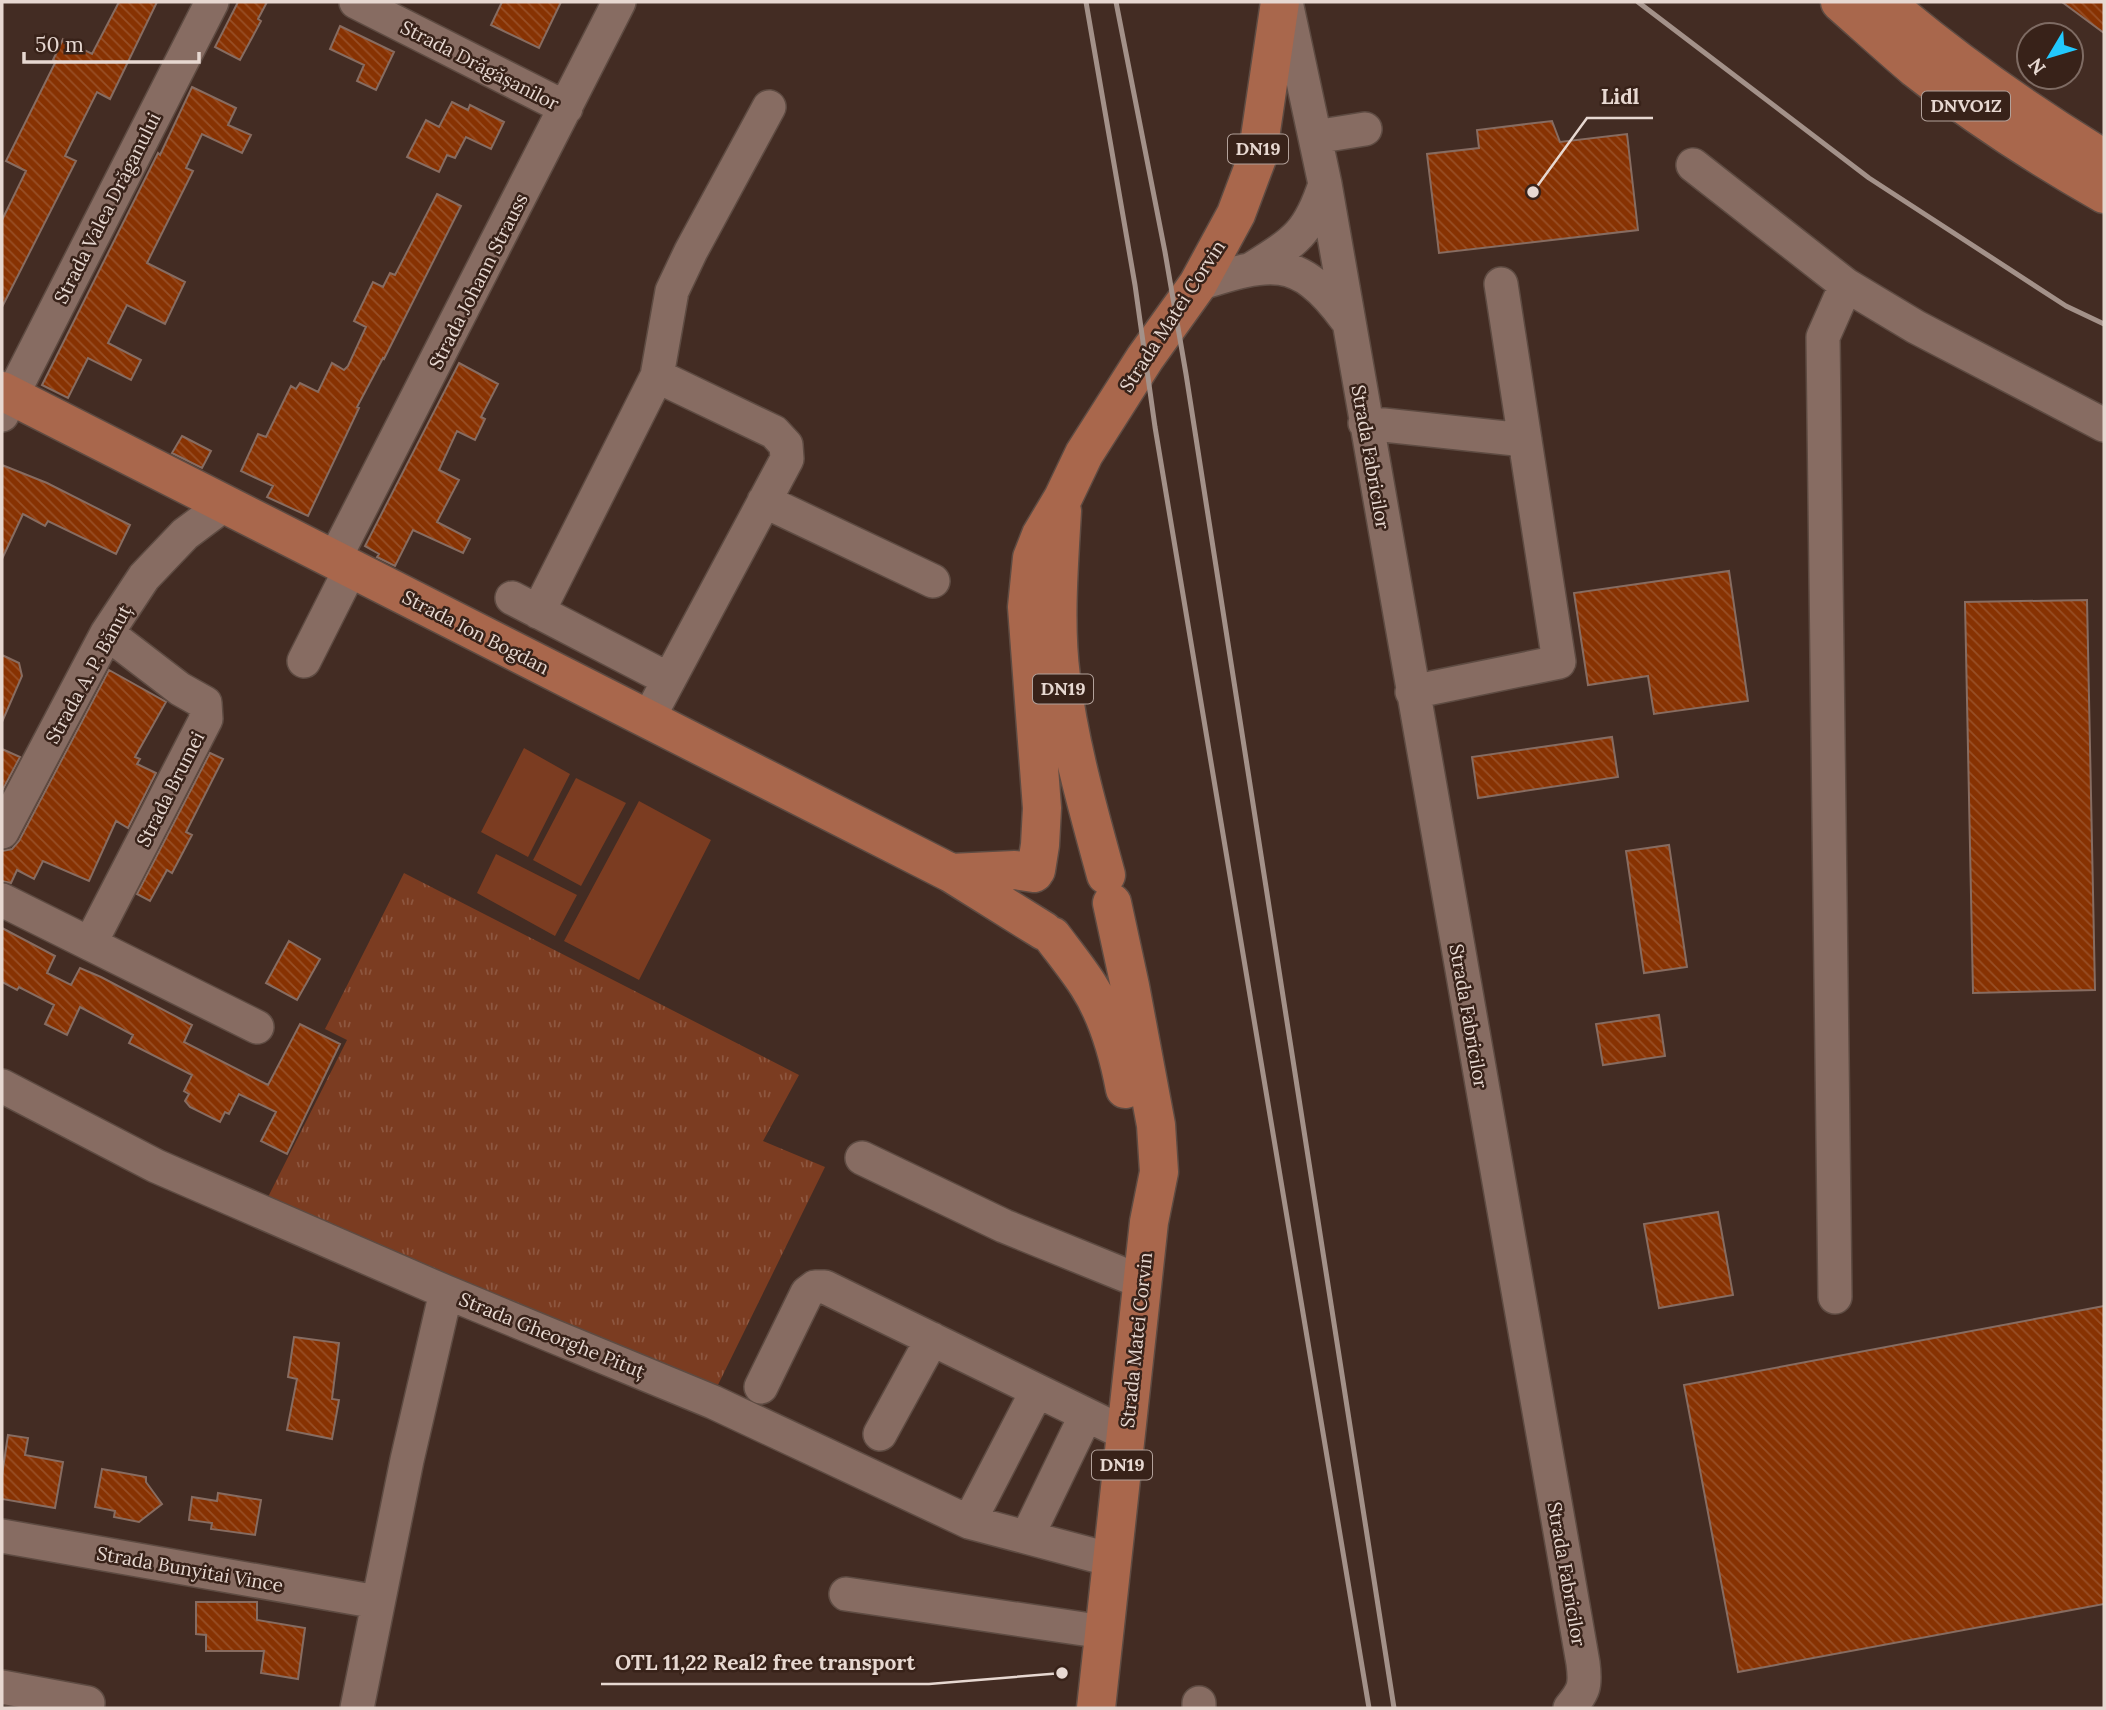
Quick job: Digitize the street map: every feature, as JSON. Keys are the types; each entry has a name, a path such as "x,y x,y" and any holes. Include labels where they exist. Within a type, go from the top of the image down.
{"main road":[{"name":"Strada Matei Corvin","path":"1035,871 1042,808 1027,607 1032,558 1084,454 1145,358 1198,284 1236,214 1257,158 1280,2"},
{"name":"DNVO1Z","path":"1839,2 1917,69 1980,116 2063,171 2104,194"},
{"name":"DNVO1Z","path":"1885,2 1982,79 2051,127 2104,159"},
{"name":"Strada Ion Bogdan","path":"5,400 226,504 951,873 1048,934"},
{"name":"Strada Matei Corvin","path":"1063,498 1059,552 1060,674 1074,757 1109,889 1130,986 1156,1125 1159,1172 1149,1222 1096,1708"},
{"path":"1035,871 1050,859 1075,855 1098,865 1109,889 1107,917 1098,929 1072,940 1048,934"},
{"name":"Strada Ion Bogdan","path":"951,873 1035,871"},
{"name":"DN19","path":"1035,871 1029,884 1029,910 1035,922 1048,934"},
{"name":"Strada Matei Corvin","path":"1048,934 1088,985 1113,1037 1129,1105 1149,1222"}],"street":[{"name":"Strada Valea Drăganului","path":"5,400 212,2"},
{"name":"Strada Drăgășanilor","path":"356,2 566,108"},
{"name":"Strada Johann Strauss","path":"304,661 342,564 619,2"},
{"name":"Strada Fabricilor","path":"1286,2 1325,184 1346,319 1583,1663 1585,1683 1581,1695 1570,1708"},
{"path":"667,679 525,605 657,376 672,290 769,107"},
{"path":"1315,137 1366,129"},
{"path":"1693,165 1846,285 1916,327 2104,425"},
{"path":"1253,268 1286,247 1302,232 1315,214 1325,184"},
{"name":"Strada Fabricilor","path":"1198,284 1253,268 1276,267 1296,271 1330,297 1346,319"},
{"path":"1412,692 1559,662 1501,285"},
{"path":"1835,1297 1824,337 1846,285"},
{"path":"648,719 667,679 787,459 786,445 775,432 657,376"},
{"path":"1365,423 1525,440"},
{"path":"764,501 933,581"},
{"name":"Strada A. P. Bănuț","path":"2,832 107,634 145,578 186,534 226,504"},
{"name":"Strada Brumei","path":"91,942 206,719 205,703 180,689 107,634"},
{"path":"2,900 257,1027"},
{"name":"Strada Gheorghe Pituț","path":"2,1086 156,1166 446,1292 713,1402 969,1522 1112,1559"},
{"path":"862,1158 1024,1235 1142,1282"},
{"path":"761,1387 807,1293 815,1287 825,1287 1126,1434"},
{"path":"357,1708 377,1602 446,1292"},
{"path":"880,1434 932,1339"},
{"path":"969,1522 1037,1391"},
{"path":"1027,1537 1086,1415"},
{"name":"Strada Bunyitai Vince","path":"2,1536 377,1602"},
{"path":"846,1594 1104,1632"},
{"path":"2,1688 88,1703"}],"green space":[{"path":"524,748 570,774 528,857 481,832"},
{"path":"576,778 626,803 581,886 533,860"},
{"path":"639,801 711,840 639,980 564,941"},
{"path":"496,854 577,895 555,936 477,893"},
{"path":"404,873 799,1075 763,1141 825,1167 714,1393 267,1199 347,1040 325,1029"}],"building":[{"path":"119,2 157,2 110,99 97,92 65,156 76,161 2,307 2,220 26,171 6,161 56,61 53,60 63,39 92,54"},
{"path":"238,2 267,2 258,19 261,21 240,60 215,47"},
{"path":"502,2 561,2 539,48 491,25"},
{"path":"2062,2 2104,2 2104,33"},
{"path":"340,26 394,52 376,90 357,81 364,65 330,49"},
{"path":"192,87 236,108 228,125 251,135 242,153 202,134 186,168 193,171 147,263 185,282 165,324 127,305 108,343 141,360 131,380 88,358 68,398 42,385"},
{"path":"452,102 468,110 470,105 504,122 491,149 466,137 455,158 447,155 439,172 407,157 426,120 439,127"},
{"path":"1552,121 1560,142 1627,134 1638,230 1439,253 1427,154 1479,148 1477,130"},
{"path":"437,194 461,206 357,407 359,408 308,516 267,497 273,486 241,471 258,434 266,437 291,386 296,389 300,383 318,392 332,363 344,370 348,366 366,327 354,321 373,282 383,287 390,273 395,275"},
{"path":"459,363 498,384 481,417 485,419 475,440 457,431 439,470 459,480 437,522 470,539 463,553 413,530 395,566 377,557 379,554 365,546"},
{"path":"182,436 211,451 202,468 172,453"},
{"path":"2,465 47,483 130,525 116,554 48,521 45,526 23,514 2,559"},
{"path":"1729,571 1748,701 1654,714 1648,676 1588,685 1574,593"},
{"path":"2087,600 2095,990 1973,993 1965,602"},
{"path":"2,655 19,663 22,676 2,722"},
{"path":"109,670 166,702 135,757 140,759 137,764 156,773 128,828 116,821 89,881 43,861 34,879 17,870 11,883 2,881 2,851 12,849 19,841"},
{"path":"1612,737 1618,777 1478,798 1472,757"},
{"path":"2,749 20,757 2,791"},
{"path":"210,753 223,759 186,832 192,835 172,873 167,870 150,901 137,894"},
{"path":"1669,845 1687,967 1644,973 1626,851"},
{"path":"2,928 55,956 47,973 71,985 80,968 101,977 192,1025 184,1042 268,1085 300,1024 340,1044 287,1154 261,1141 276,1112 239,1094 229,1114 225,1112 220,1122 190,1107 185,1101 189,1094 184,1091 192,1075 129,1043 133,1035 80,1007 67,1035 45,1024 54,1005 19,987 17,990 2,982"},
{"path":"289,941 320,959 297,1000 266,983"},
{"path":"1659,1015 1665,1056 1603,1065 1596,1024"},
{"path":"1718,1212 1733,1295 1659,1308 1644,1224"},
{"path":"2104,1306 2104,1604 1738,1672 1684,1385"},
{"path":"294,1337 339,1343 332,1399 339,1400 332,1439 287,1430 297,1379 288,1377"},
{"path":"8,1435 28,1438 25,1455 63,1462 55,1508 2,1499 2,1475"},
{"path":"102,1469 146,1477 146,1482 162,1504 139,1522 114,1517 115,1511 95,1507"},
{"path":"218,1493 261,1500 255,1535 211,1529 212,1523 189,1520 192,1497 217,1501"},
{"path":"196,1602 257,1602 257,1620 305,1628 298,1679 261,1673 264,1651 206,1651 206,1635 196,1634"}],"railway":[{"path":"1086,2 1369,1708"},
{"path":"1116,2 1186,374 1394,1708"},
{"path":"1638,2 1869,178 2066,306 2104,324"}],"place":[{"name":"Lidl","path":"1533,192"},
{"name":"OTL 11,22 Real2 free transport","path":"1062,1673"}]}
